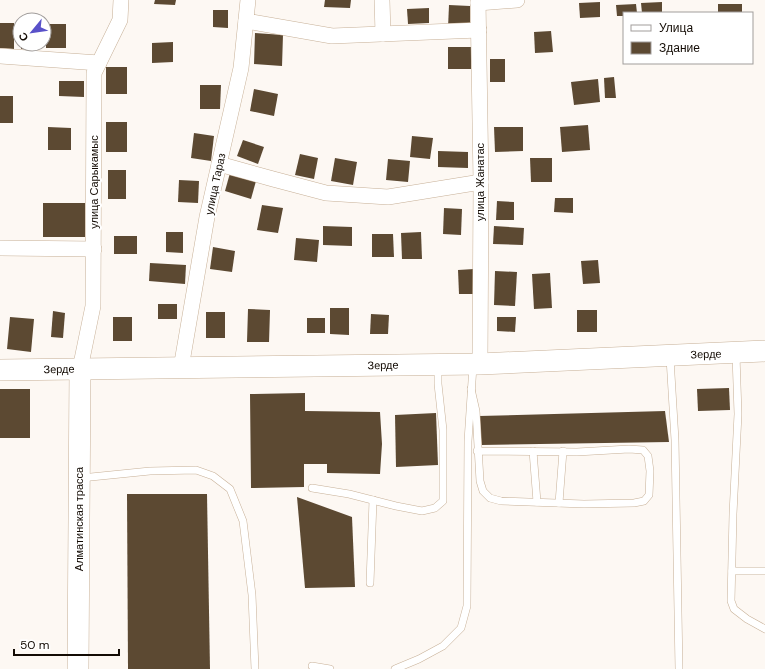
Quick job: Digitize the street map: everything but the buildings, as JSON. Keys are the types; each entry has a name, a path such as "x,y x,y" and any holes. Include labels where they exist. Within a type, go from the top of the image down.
{"street":[{"name":"улица Сарыкамыс","path":"80,369 93,306 94,73 120,20 121,0"},
{"name":"улица Тараз","path":"181,368 207,217 241,68 248,0"},
{"path":"382,0 383,34"},
{"path":"478,1 517,0"},
{"name":"улица Жанатас","path":"476,364 480,182 478,1"},
{"path":"246,21 332,36 479,30"},
{"path":"0,56 99,63"},
{"path":"219,164 326,193 388,197 480,182"},
{"path":"0,248 94,249"},
{"name":"Зерде","path":"0,370 476,364 765,352"},
{"name":"Алматинская трасса","path":"78,669 80,369"}],"lane":[{"path":"736,353 738,414 732,514 731,601 734,609 747,620 765,629"},
{"path":"669,356 675,440 679,669"},
{"path":"312,488 349,494 422,511 435,508 443,501 443,430 438,384 438,364"},
{"path":"395,669 419,659 443,646 461,628 467,606 468,442 471,389 476,364"},
{"path":"471,389 476,412 478,451 480,481 483,491 490,498 501,501 634,504 644,501 649,495 650,471 648,456 643,450 629,449 564,452 478,451"},
{"path":"533,451 537,502"},
{"path":"559,503 564,452"},
{"path":"79,478 150,471 196,470 213,476 230,489 244,521 252,595 254,669"},
{"path":"370,583 373,500"},
{"path":"732,571 765,571"},
{"path":"312,666 330,669"}]}
